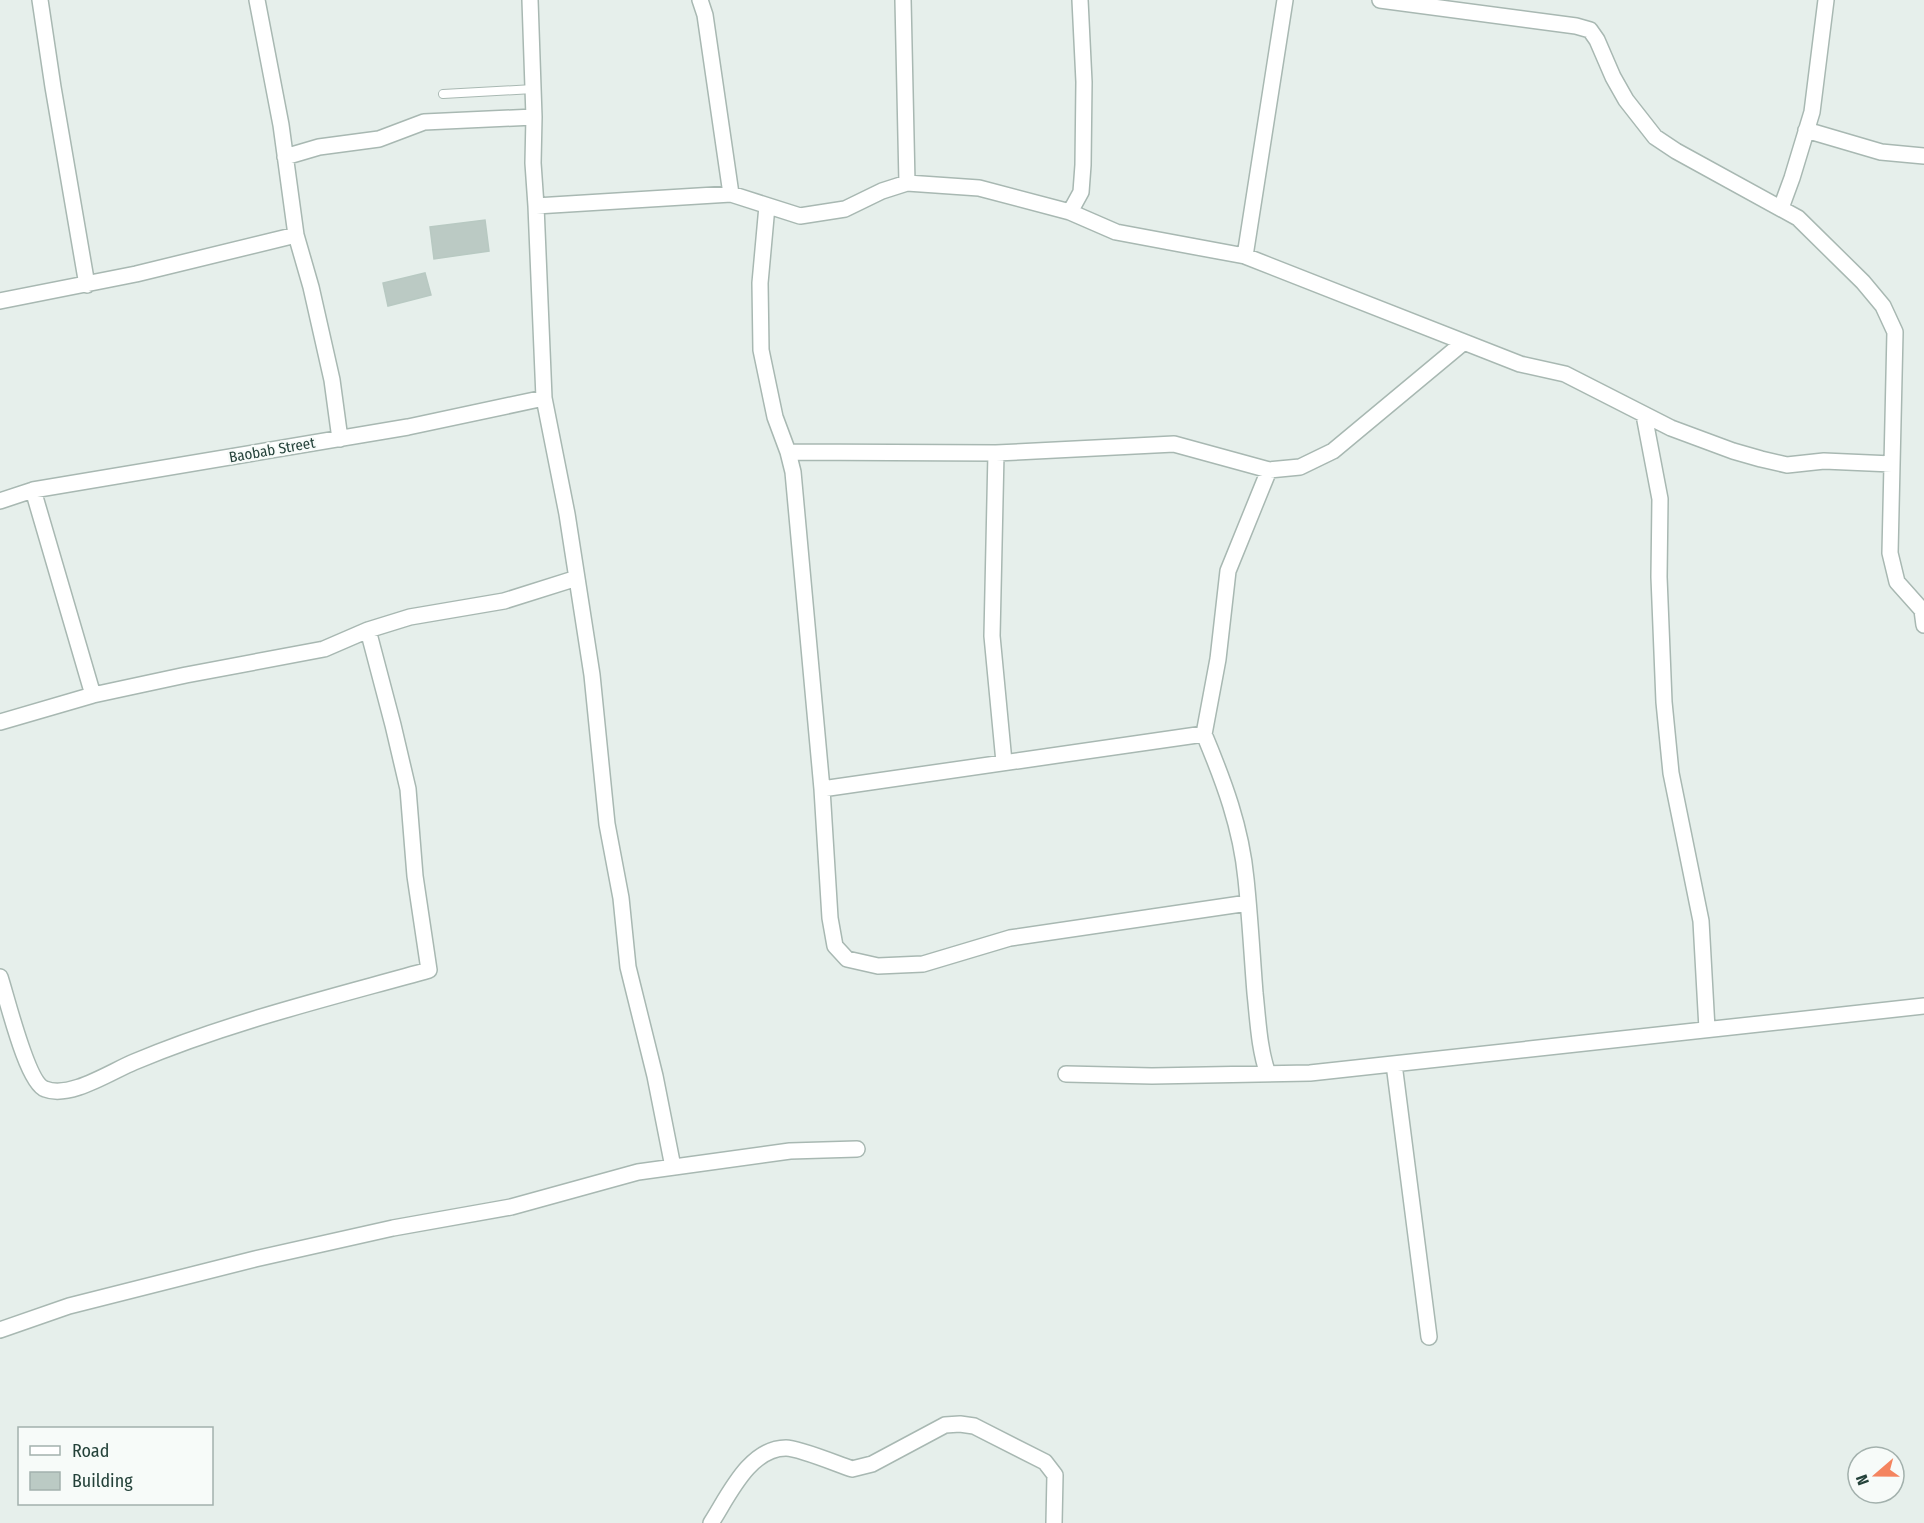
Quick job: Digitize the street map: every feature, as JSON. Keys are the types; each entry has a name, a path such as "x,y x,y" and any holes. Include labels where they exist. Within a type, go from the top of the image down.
{"street":[{"path":"40,0 87,285"},
{"path":"257,0 285,157 296,235 311,287 332,380 340,439"},
{"path":"530,0 534,117 532,163 536,206 544,398 567,514 592,675 607,824 621,898 628,967 655,1076 673,1167"},
{"path":"700,0 705,15 731,194"},
{"path":"903,0 907,183"},
{"path":"1070,212 1082,192 1084,82 1080,0"},
{"path":"1245,256 1285,0"},
{"path":"1380,0 1576,26 1590,30 1598,40 1626,100 1655,137 1676,151 1798,218 1863,282 1883,306 1895,332 1890,553 1898,582 1923,610 1924,626"},
{"path":"1781,208 1812,112 1826,0"},
{"path":"285,157 319,147 379,139 424,122 534,117"},
{"path":"1806,130 1881,152 1924,156"},
{"path":"536,206 731,194 800,216 845,209 882,191 907,183 979,188 1070,212 1116,232 1245,256 1520,364 1565,374 1644,415 1733,452 1787,465 1824,461 1892,464"},
{"path":"767,206 760,283 761,350 775,417 793,472 822,789 830,918 835,946 847,959 878,966 922,964 1010,938 1248,903"},
{"path":"0,301 87,285 296,235"},
{"path":"788,452 996,453 1174,444 1269,470 1300,467 1333,451 1464,342"},
{"name":"Baobab Street","path":"0,501 33,490 408,427 544,398"},
{"path":"1644,415 1660,499 1660,611 1664,702 1670,762 1701,921 1707,1029"},
{"path":"996,453 992,636 1004,762"},
{"path":"1268,1074 1263,1062 1257,1017 1248,903 1238,826 1227,789 1204,734 1218,659 1228,571 1269,470"},
{"path":"33,490 93,695"},
{"path":"0,722 93,695 324,649 368,630 410,617 504,601 577,578"},
{"path":"0,977 25,1062 37,1084 45,1089 64,1091 84,1085 163,1050 224,1028 429,970 415,876 408,789 368,630"},
{"path":"822,789 1204,734"},
{"path":"1066,1074 1152,1076 1310,1073 1924,1006"},
{"path":"1394,1064 1429,1337"},
{"path":"0,1330 69,1306 255,1258 393,1228 511,1207 608,1179 673,1167 790,1151 857,1149"},
{"path":"711,1523 739,1477 762,1455 773,1450 788,1448 852,1469 860,1468 872,1464 945,1425 960,1424 974,1426 1045,1462 1055,1475 1054,1523"}],"lane":[{"path":"443,94 533,89"}],"building":[{"path":"485,220 489,251 434,259 430,227"},
{"path":"425,273 431,295 388,306 383,283"}]}
